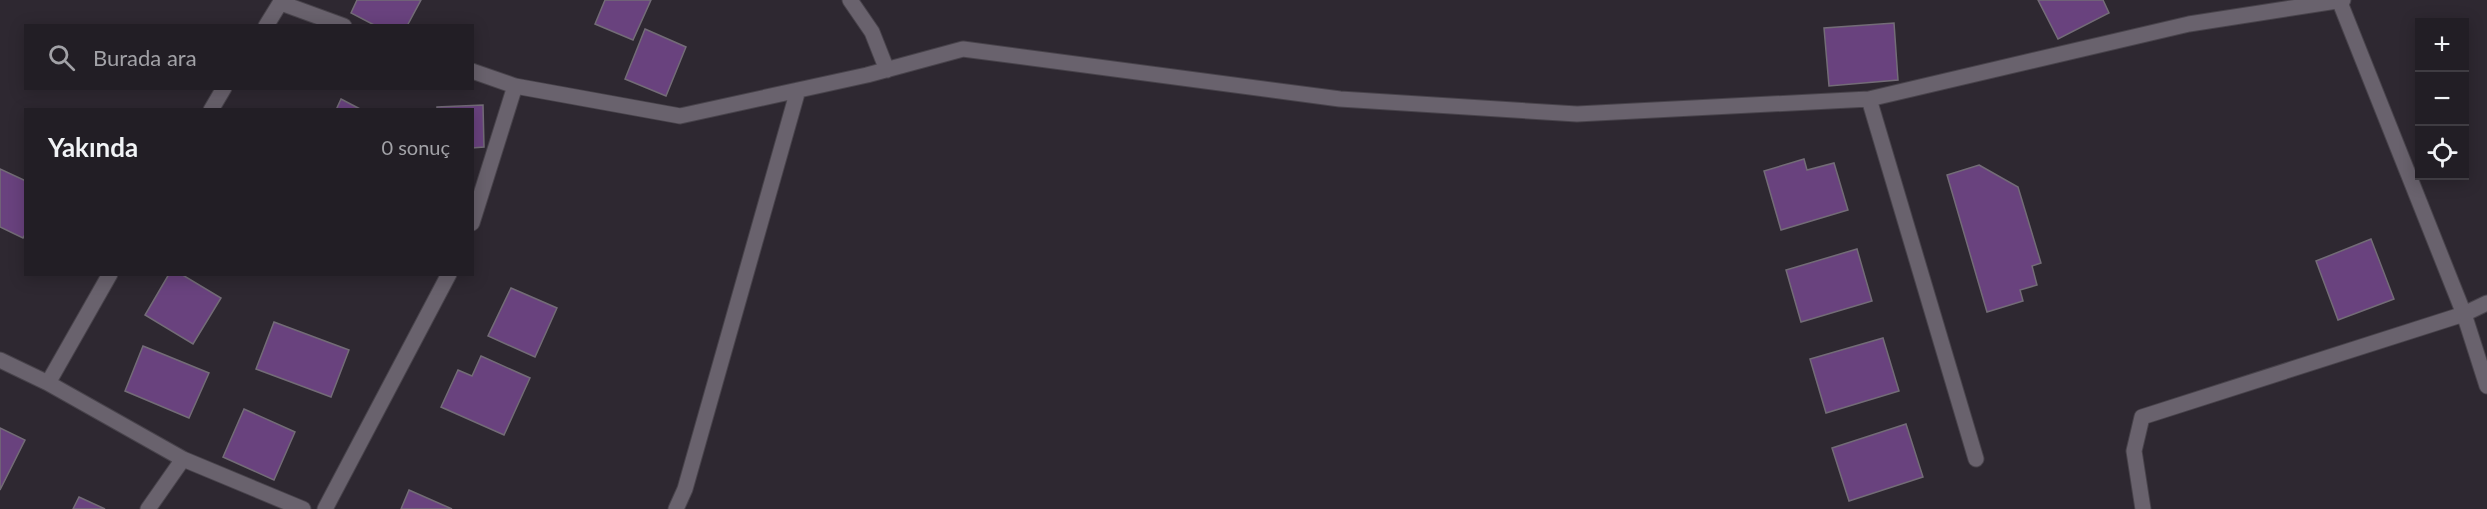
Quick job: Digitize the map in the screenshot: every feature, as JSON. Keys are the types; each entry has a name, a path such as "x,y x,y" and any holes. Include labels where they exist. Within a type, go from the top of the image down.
{"street":[{"path":"850,0 872,32 887,70"},
{"path":"474,72 514,86 680,116 887,70 963,49 1340,99 1577,114 1869,99 2188,24 2341,0 2464,314 2487,386"},
{"path":"267,24 281,2 339,24"},
{"path":"474,216 514,86"},
{"path":"212,108 223,90"},
{"path":"676,509 685,489 798,90"},
{"path":"1869,99 1976,459"},
{"path":"48,383 109,276"},
{"path":"325,509 448,276"},
{"path":"2143,509 2134,452 2142,417 2464,314 2487,303"},
{"path":"0,360 48,383 183,459 303,509"},
{"path":"148,509 183,459"}],"building":[{"path":"357,0 421,0 408,24 372,24 351,13"},
{"path":"605,0 651,0 633,40 595,24"},
{"path":"2038,0 2103,0 2109,13 2058,39"},
{"path":"1894,23 1898,80 1829,86 1824,28"},
{"path":"645,29 686,47 666,96 625,79"},
{"path":"341,99 358,108 337,108"},
{"path":"483,105 484,147 474,148 474,108 437,107"},
{"path":"1804,159 1807,170 1834,163 1848,210 1781,230 1764,171"},
{"path":"1979,165 2018,187 2041,263 2032,266 2037,285 2020,290 2023,301 1987,312 1947,175"},
{"path":"0,169 24,180 24,236 23,238 0,227"},
{"path":"2371,239 2394,299 2338,320 2316,261"},
{"path":"1857,249 1872,301 1801,322 1786,270"},
{"path":"168,276 184,276 221,298 193,344 145,315"},
{"path":"511,288 557,308 535,357 488,336"},
{"path":"274,322 349,350 331,397 256,369"},
{"path":"1883,338 1899,391 1826,413 1810,359"},
{"path":"143,346 209,373 189,418 125,391"},
{"path":"481,356 530,378 504,435 441,407 458,370 472,376"},
{"path":"244,409 295,432 274,480 223,457"},
{"path":"1906,424 1923,477 1849,501 1832,448"},
{"path":"0,428 25,440 0,490"},
{"path":"409,490 452,509 401,509"},
{"path":"79,497 105,509 73,509"}]}
